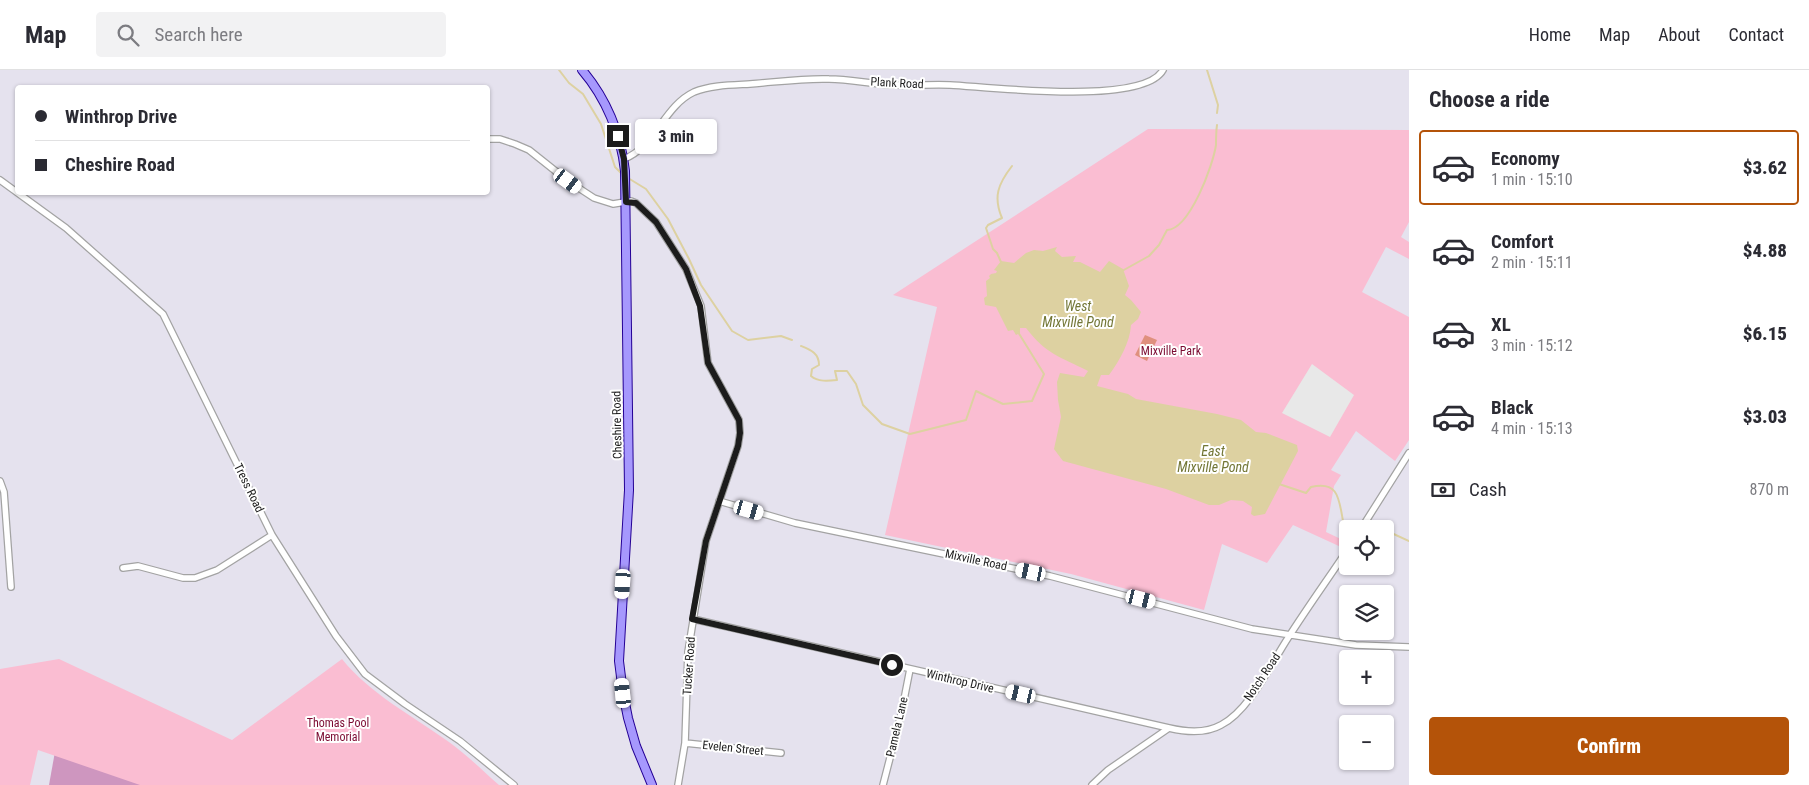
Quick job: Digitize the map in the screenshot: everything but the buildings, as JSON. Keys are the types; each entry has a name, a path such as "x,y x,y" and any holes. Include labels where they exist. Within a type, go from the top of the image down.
{"main road":[{"name":"Cheshire Road","path":"582,70 591,80 608,110 624,159 626,180 629,490 620,661 628,718 636,746 652,785"}],"street":[{"name":"Plank Road","path":"624,159 640,148 683,99 696,91 715,87 828,79 896,85 949,85 1026,90 1104,91 1130,88 1147,83 1161,74 1163,70"},
{"path":"490,139 516,144 529,150 573,185 594,198 613,204 626,202"},
{"name":"Tress Road","path":"0,180 15,191"},
{"name":"Tress Road","path":"21,195 66,228 163,314 272,535 336,636 365,674 460,741 514,785"},
{"name":"Tucker Road","path":"626,202 636,203 656,222 686,269 700,306 708,363 739,420 740,433 706,541 692,619 688,652 685,743 678,785"},
{"path":"1366,520 1409,453"},
{"path":"0,482 5,498 12,587"},
{"name":"Mixville Road","path":"720,501 795,523 1050,576 1252,629 1356,645 1409,647"},
{"path":"123,568 138,566 183,578 200,576 216,570 272,535"},
{"name":"Notch Road","path":"1169,728 1206,731 1222,725 1239,711 1257,688 1339,562"},
{"name":"Winthrop Drive","path":"692,619 1169,728"},
{"name":"Pamela Lane","path":"883,785 901,715 910,669"},
{"path":"1092,785 1108,770 1169,728"},
{"name":"Evelen Street","path":"685,743 781,753"}],"shaded area":[{"path":"1145,335 1157,340 1147,361 1135,355"},
{"path":"1312,364 1354,395 1330,437 1282,413"},
{"path":"56,746 193,785 49,785"}],"green space":[{"name":"Mixville Park","path":"1148,129 1409,130 1409,222 1401,237 1409,242 1409,259 1386,247 1362,292 1409,317 1409,440 1395,461 1356,431 1331,470 1341,475 1334,486 1326,532 1339,538 1339,546 1293,525 1267,563 1222,544 1204,610 1071,574 885,535 937,307 893,295"},
{"name":"Thomas Pool Memorial","path":"59,659 232,740 342,659 365,683 392,704 456,747 499,785 140,785 38,750 30,785 0,785 0,669"}],"water":[{"name":"East Mixville Pond","path":"1057,247 1055,251 1062,257 1076,256 1073,262 1080,262 1100,272 1109,261 1123,269 1129,286 1125,295 1141,312 1138,319 1131,325 1124,351 1117,363 1109,375 1101,375 1097,386 1128,394 1136,399 1241,420 1256,432 1266,433 1297,445 1298,451 1265,514 1254,516 1251,514 1252,507 1243,501 1231,500 1219,505 1209,505 1166,489 1063,461 1054,449 1061,417 1057,382 1060,373 1084,377 1088,371 1047,350 1026,328 1020,328 1020,333 1016,335 1013,330 1008,331 996,307 985,305 984,298 987,296 986,281 990,278 991,274 996,273 997,271 994,270 1001,261 1014,263 1026,253 1034,250 1043,251"}],"waterway":[{"path":"559,70 569,83 583,94 601,124 615,167 622,174"},
{"path":"1207,70 1218,105 1217,113"},
{"path":"1122,271 1149,256 1159,245 1167,230 1176,227 1192,208 1199,195 1214,154 1217,125"},
{"path":"1001,262 993,249 986,228 1002,218 998,204 998,191 1003,179 1012,166"},
{"path":"628,178 646,189 668,219 701,285 732,331 748,340 781,336 792,340"},
{"path":"801,346 811,351 818,358 819,365 812,369 811,376 820,380 837,380 835,371 847,371 856,384 863,405 882,424 910,434 966,420 976,391 1003,404 1032,401 1044,374 1018,332"},
{"path":"1279,484 1306,493 1311,487 1327,486 1336,494 1343,520"},
{"path":"1394,534 1409,541"}],"route":[{"path":"618,136 624,159 626,202 636,203 656,222 686,269 700,306 708,363 739,420 738,446 706,541 692,619 892,665"}],"water label":[{"name":"West Mixville Pond","path":"1078,314"}]}
